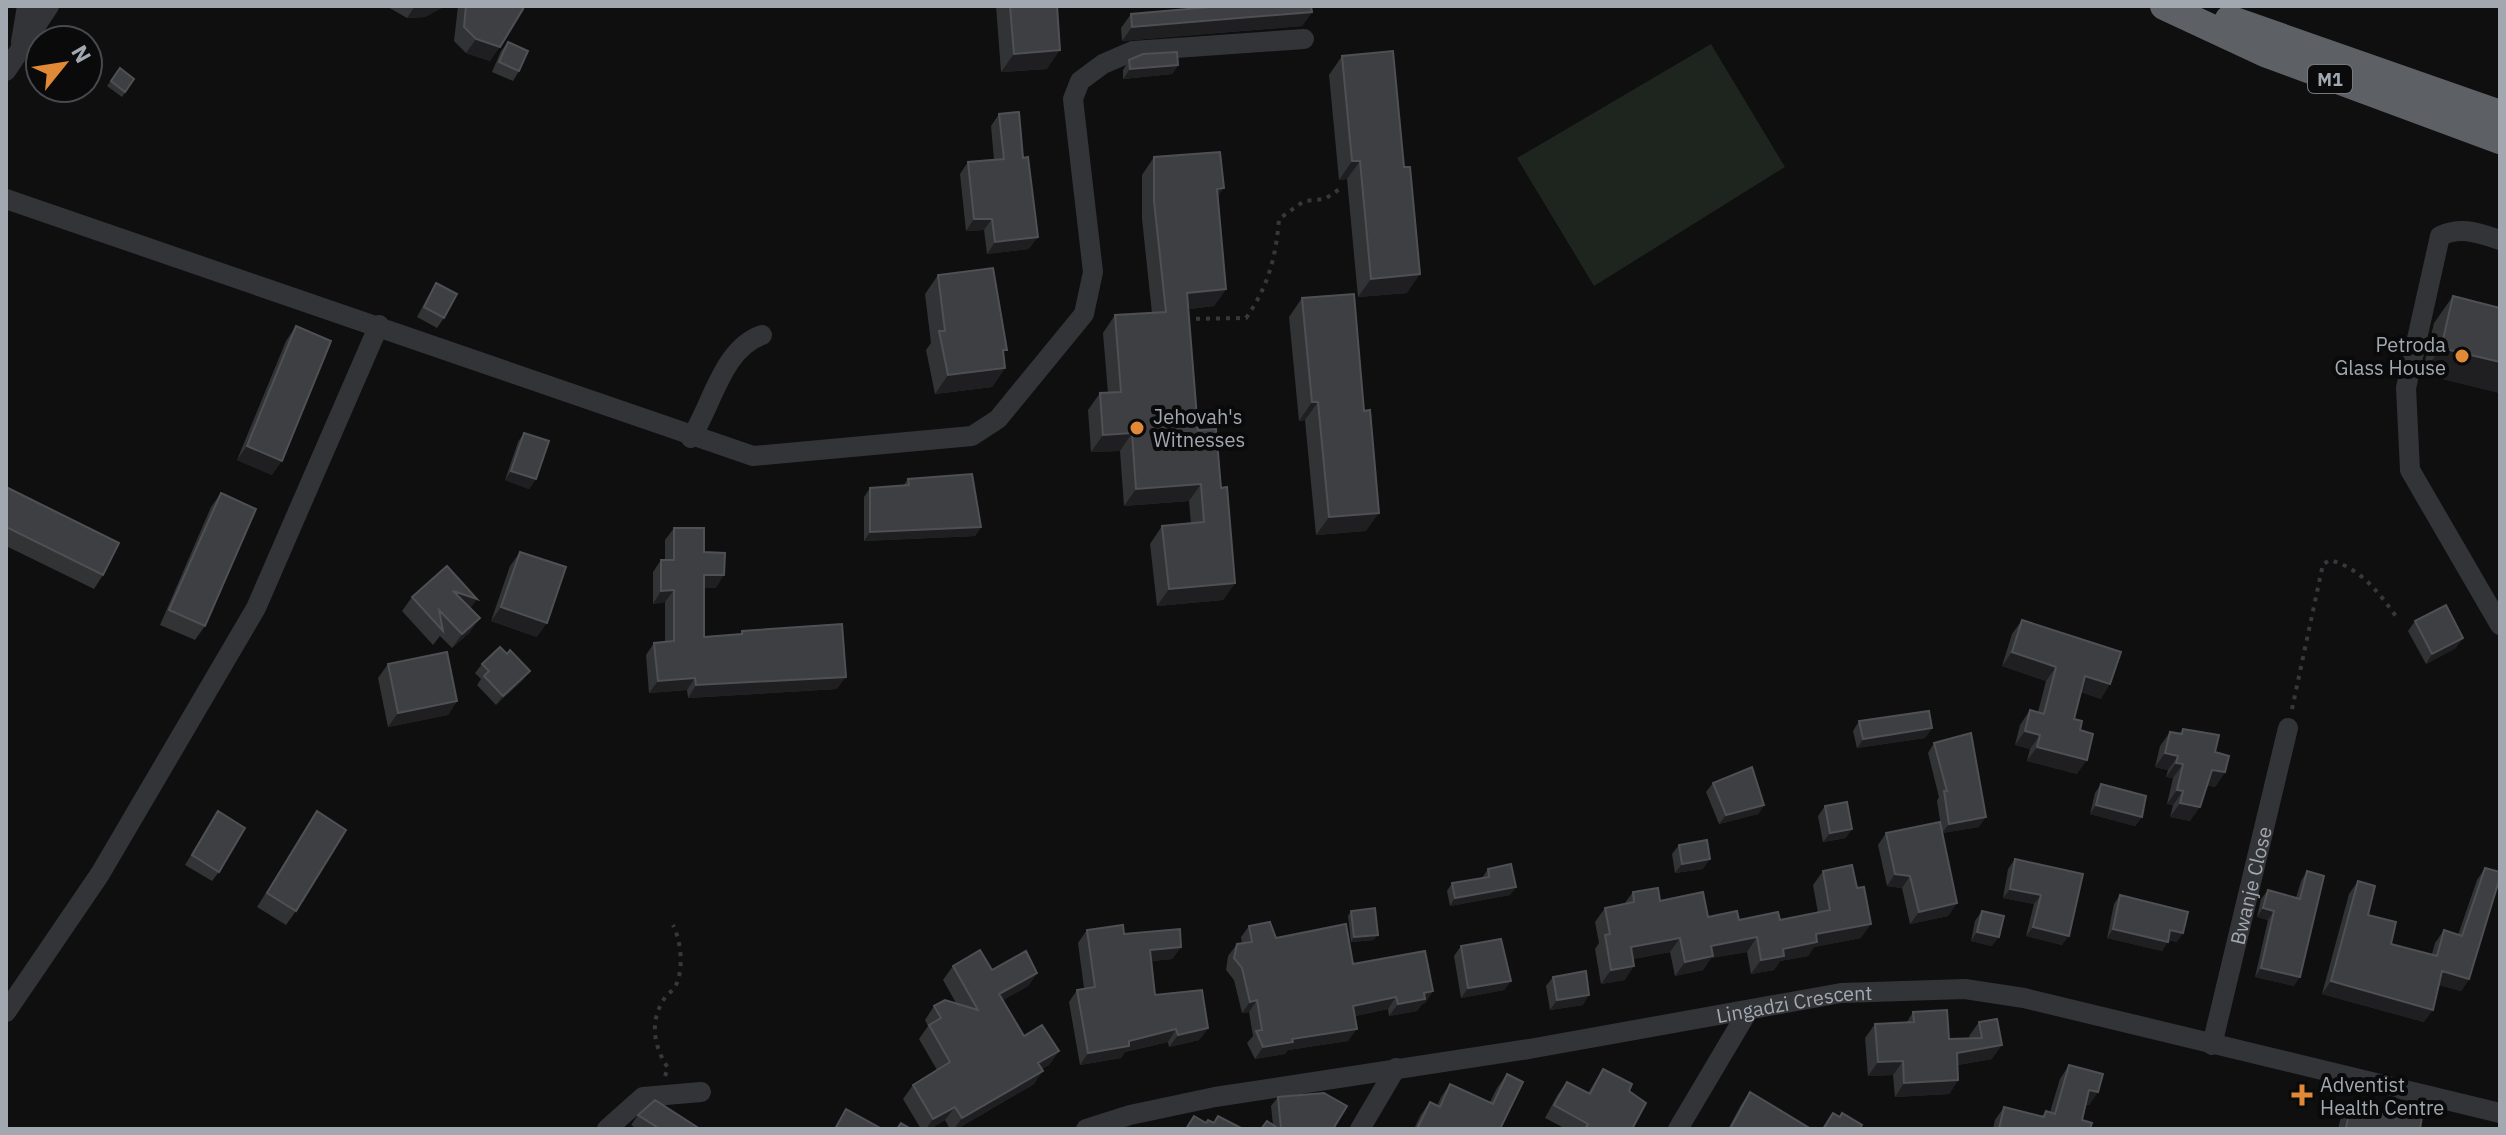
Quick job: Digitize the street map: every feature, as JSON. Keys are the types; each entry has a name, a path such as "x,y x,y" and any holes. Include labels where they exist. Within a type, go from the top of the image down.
{"highway":[{"name":"M1","path":"2164,6 2265,53 2500,140"},
{"name":"M1","path":"2195,6 2500,114"}],"street":[{"path":"20,46 27,6"},
{"path":"6,71 49,6"},
{"path":"6,199 379,325 691,438 753,456 972,436 986,429 1084,314 1091,293 1093,272 1073,99 1080,81 1103,64 1133,51 1304,39"},
{"path":"2500,240 2468,230 2454,230 2440,236 2406,388 2410,470 2500,625"},
{"path":"6,1012 100,874 256,608 379,325"},
{"path":"691,438 728,364 746,340 762,335"},
{"name":"Bwanje Close","path":"2212,1045 2288,728"},
{"name":"Lingadzi Crescent","path":"1086,1129 1130,1115 1215,1097 1529,1049 1841,993 1965,989 2024,998 2500,1113"},
{"path":"1678,1129 1748,1011"},
{"path":"1360,1129 1396,1068"},
{"path":"607,1129 643,1097 701,1092"}],"path":[{"path":"1176,319 1246,318 1261,297 1272,270 1279,219 1304,201 1325,199 1341,188"},
{"path":"2288,728 2323,564 2330,560 2350,565 2374,587 2398,619"},
{"path":"643,1097 668,1075 656,1043 655,1019 664,999 678,982 681,952 673,925"}],"shaded area":[{"path":"1711,44 1785,167 1594,286 1517,158"}],"building":[{"path":"466,6 524,6 500,47 476,39 464,27"},
{"path":"1010,6 1057,6 1060,50 1014,54"},
{"path":"1222,6 1311,6 1312,12 1132,27 1131,14"},
{"path":"508,42 528,51 519,71 499,62"},
{"path":"1393,51 1404,167 1410,167 1420,274 1371,279 1360,161 1352,161 1342,56"},
{"path":"1177,52 1178,65 1130,69 1129,60 1143,54"},
{"path":"120,68 134,79 125,92 111,81"},
{"path":"1019,112 1023,158 1028,157 1038,237 995,242 992,219 974,219 968,162 1004,159 999,114"},
{"path":"1220,152 1224,188 1217,189 1226,289 1187,293 1198,430 1216,429 1221,488 1227,487 1235,583 1169,589 1162,526 1204,522 1201,484 1136,489 1132,433 1103,435 1100,393 1121,392 1115,315 1166,312 1154,201 1154,157"},
{"path":"993,268 1007,350 1003,350 1005,368 948,375 939,331 945,331 938,275"},
{"path":"436,283 457,294 444,318 424,307"},
{"name":"Jehovah's Witnesses","path":"1354,294 1364,411 1370,410 1379,513 1329,517 1318,402 1312,402 1302,298"},
{"path":"2453,296 2500,308 2500,362 2441,348"},
{"path":"296,326 331,341 282,461 247,446"},
{"path":"524,433 549,441 536,479 511,471"},
{"path":"972,474 981,527 870,532 870,488 909,485 908,479"},
{"path":"6,487 119,543 103,575 6,527"},
{"path":"221,493 256,509 205,626 169,610"},
{"path":"674,528 704,528 704,552 725,553 724,575 704,575 704,637 742,634 742,631 842,624 846,677 696,685 695,678 658,681 654,643 674,641 674,590 661,591 661,560 674,560"},
{"path":"520,552 566,567 547,623 501,607"},
{"path":"447,566 477,599 453,591 480,618 462,634 439,610 443,631 412,597"},
{"path":"2446,605 2463,638 2432,654 2415,621"},
{"path":"2022,620 2121,652 2110,684 2085,676 2074,719 2082,721 2080,730 2093,734 2087,760 2037,747 2040,735 2025,731 2030,710 2044,714 2056,667 2012,652"},
{"path":"500,647 507,654 510,650 530,671 503,696 484,676 489,671 482,664"},
{"path":"447,652 457,701 398,713 388,664"},
{"path":"1929,711 1932,728 1863,739 1859,721"},
{"path":"2183,729 2219,735 2215,752 2229,756 2225,772 2212,770 2200,807 2180,803 2183,791 2177,790 2183,764 2176,763 2178,756 2165,753 2170,732 2182,734"},
{"path":"1971,733 1986,817 1949,824 1944,791 1947,791 1934,743"},
{"path":"1752,767 1764,805 1726,815 1713,783"},
{"path":"2101,784 2146,796 2142,817 2096,805"},
{"path":"1847,802 1852,829 1830,833 1825,806"},
{"path":"218,811 245,828 219,872 192,855"},
{"path":"317,811 346,830 296,911 267,893"},
{"path":"1940,822 1957,903 1919,912 1910,876 1895,874 1886,833"},
{"path":"1707,840 1710,859 1682,864 1679,845"},
{"path":"2015,859 2083,874 2069,936 2033,927 2041,895 2010,889"},
{"path":"1511,864 1516,887 1455,898 1452,883 1489,877 1488,869"},
{"path":"1852,865 1857,888 1864,887 1871,924 1816,934 1817,942 1783,949 1784,956 1761,960 1757,937 1711,946 1713,956 1685,962 1680,938 1631,947 1634,966 1611,970 1605,935 1610,934 1605,908 1634,902 1633,892 1658,888 1660,901 1703,892 1708,917 1737,911 1739,920 1778,912 1780,920 1830,910 1823,871"},
{"path":"2485,868 2500,872 2500,877 2469,979 2442,971 2433,1010 2331,981 2358,881 2375,886 2368,915 2396,922 2391,944 2437,956 2444,930 2462,936"},
{"path":"2307,871 2324,876 2300,977 2261,968 2274,911 2263,908 2268,890 2300,899"},
{"path":"2120,895 2188,912 2183,933 2170,930 2168,942 2113,929"},
{"path":"1375,908 1378,935 1354,937 1351,911"},
{"path":"1982,911 2004,916 1999,937 1977,932"},
{"path":"1270,922 1276,938 1346,924 1353,964 1425,951 1433,991 1424,993 1425,999 1398,1004 1396,997 1353,1006 1357,1029 1292,1039 1293,1042 1263,1047 1256,1031 1262,1030 1257,1000 1250,1002 1242,968 1234,958 1237,944 1252,942 1249,926"},
{"path":"1123,925 1124,934 1180,929 1181,947 1150,950 1155,995 1202,990 1208,1028 1178,1035 1176,1029 1129,1041 1129,1046 1088,1053 1077,990 1095,987 1087,930"},
{"path":"1501,939 1511,981 1468,988 1461,946"},
{"path":"980,950 992,970 1026,951 1037,973 999,994 1024,1036 1042,1025 1059,1051 1038,1063 1043,1071 962,1118 955,1107 933,1119 913,1085 950,1062 929,1025 941,1018 934,1006 945,1000 978,1010 953,966"},
{"path":"1586,971 1589,995 1557,1000 1553,977"},
{"path":"1947,1010 1949,1039 1982,1038 1979,1022 1997,1019 2002,1045 1957,1053 1958,1080 1904,1083 1903,1061 1878,1062 1875,1024 1914,1022 1913,1012"},
{"path":"2069,1065 2103,1074 2098,1092 2089,1090 2082,1120 2092,1123 2090,1129 1999,1129 2004,1107 2044,1117 2046,1111 2055,1114"},
{"path":"1603,1069 1632,1084 1629,1091 1646,1103 1632,1129 1585,1129 1588,1124 1554,1105 1567,1082 1590,1094"},
{"path":"1507,1074 1523,1082 1500,1129 1417,1129 1430,1102 1440,1107 1450,1084 1493,1104"},
{"path":"1750,1092 1811,1129 1730,1129"},
{"path":"1324,1093 1347,1106 1333,1129 1281,1129 1278,1097"},
{"path":"655,1100 700,1129 660,1129 638,1115"},
{"path":"2351,1103 2422,1117 2420,1129 2346,1128"},
{"path":"846,1109 882,1129 835,1129"},
{"path":"1833,1113 1840,1117 1842,1113 1862,1125 1860,1129 1823,1129"},
{"path":"1194,1116 1206,1123 1208,1120 1214,1123 1218,1116 1243,1129 1186,1129"},
{"path":"1267,1121 1279,1129 1261,1129"},
{"path":"901,1123 911,1129 897,1129"}],"place":[{"name":"Petroda Glass House","path":"2462,356"},
{"name":"Jehovah's Witnesses","path":"1137,428"},
{"name":"Adventist Health Centre","path":"2302,1095"}]}
